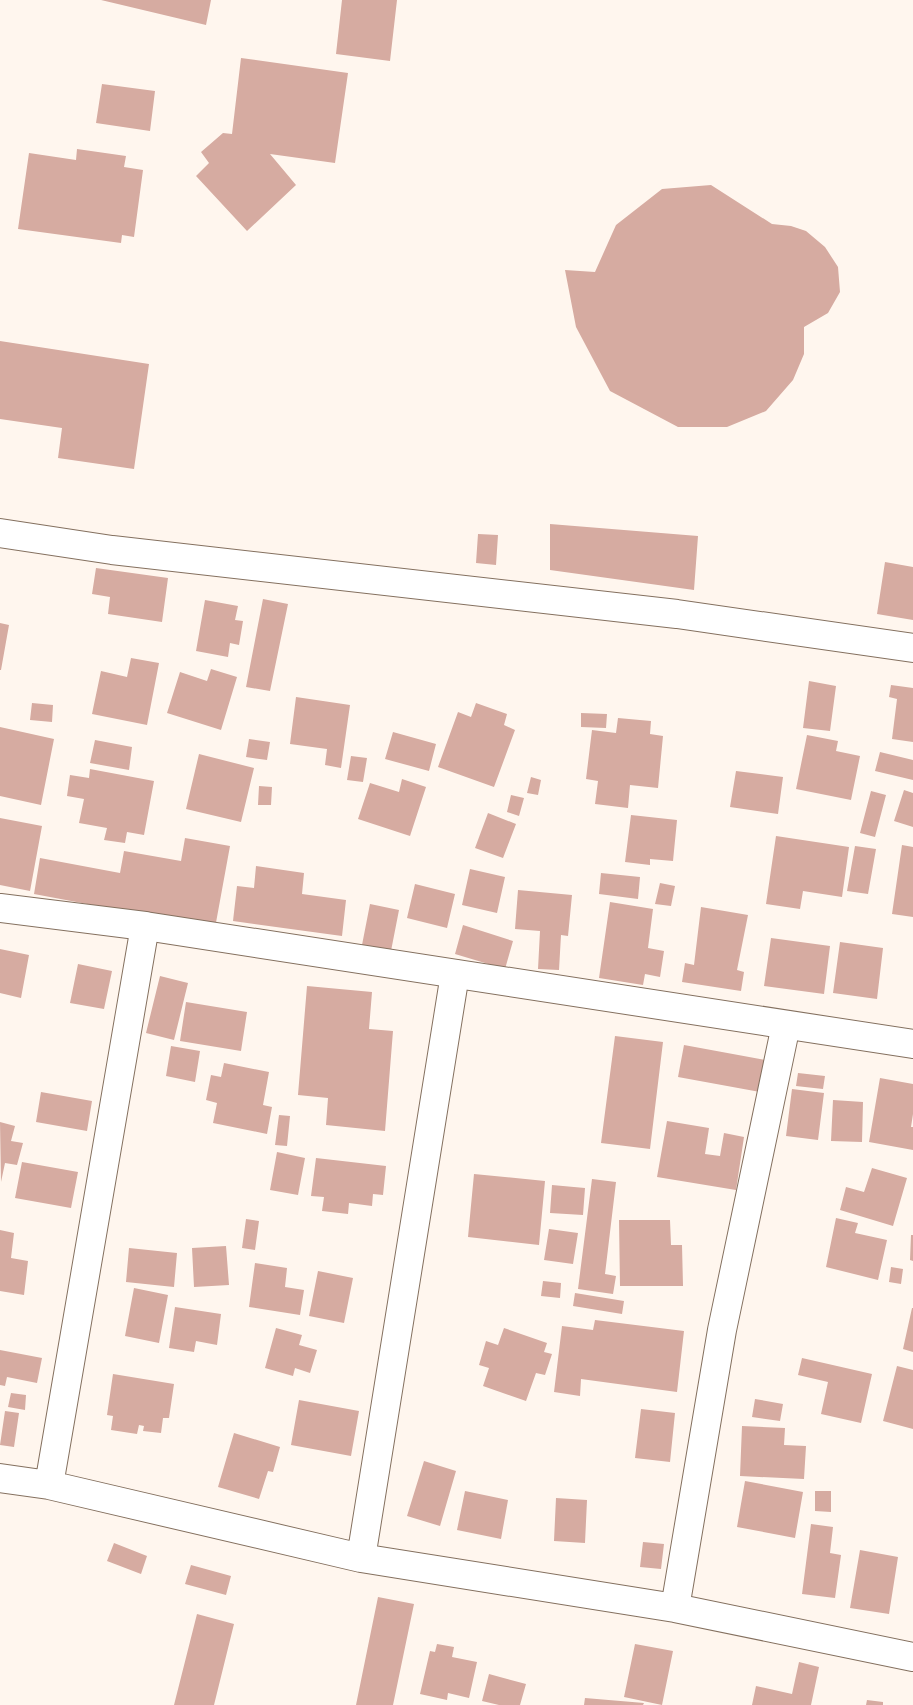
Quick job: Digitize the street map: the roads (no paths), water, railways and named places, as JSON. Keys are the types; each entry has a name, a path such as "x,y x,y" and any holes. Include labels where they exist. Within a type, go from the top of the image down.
{"street":[{"path":"0,533 112,550 677,614 913,648"},
{"path":"0,908 145,926 913,1044"},
{"path":"49,1485 145,926"},
{"path":"361,1558 455,974"},
{"path":"675,1608 722,1330 786,1025"},
{"path":"0,1478 49,1485 361,1558 675,1608 913,1657"}]}
